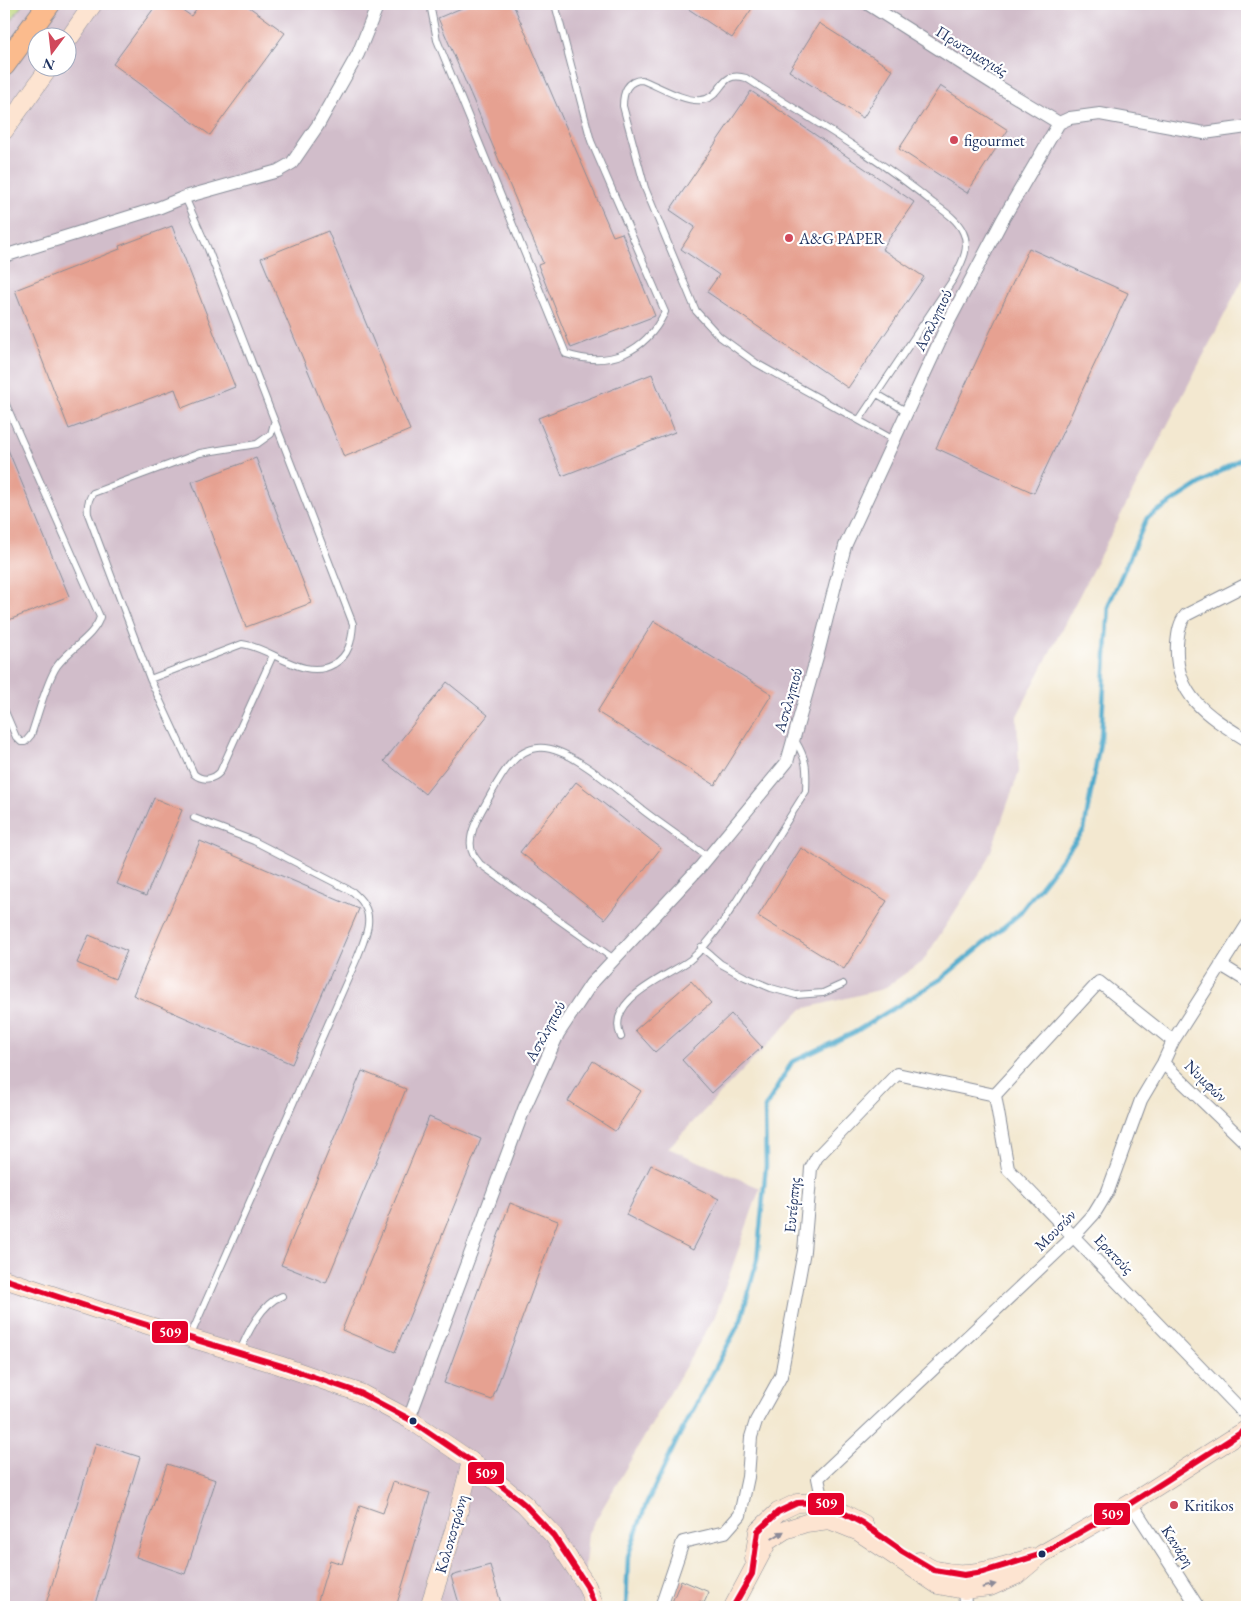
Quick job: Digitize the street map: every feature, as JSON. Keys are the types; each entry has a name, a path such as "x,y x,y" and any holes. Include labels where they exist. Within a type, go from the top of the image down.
{"highway":[{"path":"4,65 49,4"}],"main road":[{"path":"76,28 93,4"},
{"path":"4,131 42,78"},
{"path":"4,1279 101,1312 279,1365 360,1393 410,1418 471,1460 524,1504 554,1536 587,1586 595,1607"},
{"path":"733,1607 768,1541 785,1530 806,1523 829,1520 859,1532 938,1585 964,1591 990,1587 1017,1576 1042,1554 1131,1503 1247,1429"},
{"name":"Κολοκοτρώνη","path":"429,1607 454,1530 471,1460"},
{"path":"752,1574 758,1531 778,1512 797,1503 823,1502 862,1523 964,1591"}],"street":[{"path":"4,256 158,208 185,197 278,171 292,163 318,125 358,54 378,4"},
{"name":"Πρωτομαγιάς","path":"868,4 994,84 1060,123"},
{"path":"1060,123 1070,118 1100,114 1204,133 1247,127"},
{"name":"Ασκληπιού","path":"410,1418 524,1109 558,1034 591,984 708,857 788,762 818,653 844,546 948,323 1003,219 1060,123"},
{"path":"1247,584 1186,615 1181,623 1177,650 1179,667 1184,682 1196,703 1212,719 1247,740"},
{"name":"Μουσών","path":"823,1502 818,1478 1074,1236 1094,1214 1108,1191 1141,1100 1163,1063 1173,1041 1247,925"},
{"path":"1220,965 1247,981"},
{"path":"995,1095 1099,982 1173,1041"},
{"name":"Νυμφών","path":"1163,1063 1247,1144"},
{"name":"Ευτέρπης","path":"661,1607 682,1542 725,1532 740,1515 748,1477 751,1437 756,1421 781,1376 804,1251 811,1168 817,1157 897,1074 995,1095"},
{"name":"Ερατούς","path":"995,1095 1008,1169 1247,1416"},
{"name":"Κανάρη","path":"1131,1503 1198,1607"}],"lane":[{"path":"430,4 437,40 566,354 584,359 602,360 626,353 641,344 653,332 665,312 591,141 555,4"},
{"path":"858,420 960,266 967,245 964,232 957,222 907,181 746,78 737,75 729,77 712,97 700,100 690,99 642,80 628,85 623,97 623,106 645,188 696,312 719,336 756,363 858,420 894,440"},
{"path":"150,678 242,644 251,645 307,668 318,669 330,666 339,661 351,644 353,624 208,249 185,197"},
{"path":"877,394 906,412"},
{"path":"4,400 100,616 96,627 70,651 53,673 31,736 25,742 21,742 16,737 4,710"},
{"path":"274,422 271,434 256,444 200,452 92,492 87,506 88,514 150,678 194,774 199,778 205,780 217,776 220,772 274,655"},
{"path":"621,1037 618,1030 619,1020 629,1000 664,974 690,959 715,932 806,791 807,767 802,751 794,739"},
{"path":"614,959 480,864 472,853 471,841 476,822 500,779 515,760 526,752 537,748 551,749 568,756 607,782 643,811 708,857"},
{"path":"190,1338 358,956 369,918 364,905 353,892 254,841 194,818"},
{"path":"701,947 721,964 744,977 771,988 796,995 824,993 843,984"},
{"path":"240,1353 253,1324 272,1302 282,1296"}],"shaded area":[{"path":"4,4 1247,4 1247,271 1017,716 1019,772 987,862 923,961 883,989 802,1009 668,1148 760,1188 715,1316 588,1533 581,1607 4,1607"}],"green space":[{"path":"13,4 23,4 4,30 4,16"}],"building":[{"path":"157,4 174,4 191,16 200,4 245,4 285,33 210,135 113,64"},
{"path":"471,4 513,4 613,236 622,233 655,316 571,348 538,265 543,263 438,18"},
{"path":"681,4 755,4 732,38"},
{"path":"819,23 893,70 863,118 789,71"},
{"name":"figourmet","path":"940,86 1008,130 967,193 899,149"},
{"name":"A&G PAPER","path":"751,91 914,202 882,249 924,277 848,388 707,292 719,275 681,249 695,227 670,210"},
{"path":"172,226 235,387 182,408 175,389 69,429 15,290 120,249 119,246"},
{"path":"328,231 410,430 344,457 261,258"},
{"path":"1029,248 1128,293 1034,493 936,448"},
{"path":"652,374 675,432 562,476 538,418"},
{"path":"4,440 69,596 4,622"},
{"path":"256,458 311,603 246,627 192,482"},
{"path":"654,621 772,694 715,785 597,712"},
{"path":"447,682 488,715 425,794 384,761"},
{"path":"576,782 661,848 605,919 520,852"},
{"path":"154,798 182,810 146,896 117,884"},
{"path":"200,841 359,909 292,1064 133,995"},
{"path":"801,848 887,901 844,969 758,916"},
{"path":"89,935 127,951 115,979 77,963"},
{"path":"691,981 711,1003 655,1052 635,1030"},
{"path":"731,1014 762,1047 712,1093 682,1060"},
{"path":"593,1061 641,1091 615,1131 568,1101"},
{"path":"362,1071 406,1089 326,1283 281,1265"},
{"path":"429,1117 481,1139 395,1352 342,1330"},
{"path":"651,1165 719,1199 693,1250 626,1215"},
{"path":"510,1203 558,1221 492,1400 444,1383"},
{"path":"96,1443 140,1457 94,1607 45,1607"},
{"path":"167,1464 216,1480 185,1574 136,1557"},
{"path":"393,1482 430,1493 396,1607 316,1607 330,1560 342,1564 360,1505 383,1513"},
{"path":"490,1565 502,1607 460,1607 451,1576"},
{"path":"681,1580 709,1592 704,1603 700,1601 697,1607 670,1607"}],"waterway":[{"path":"626,1607 628,1556 645,1507 678,1438 741,1320 757,1260 766,1166 765,1108 792,1062 855,1032 941,979 1018,915 1084,830 1101,737 1109,604 1147,518 1247,455"}],"transit line":[{"name":"509","path":"4,1279 101,1311 279,1365 360,1393 409,1419 471,1461 524,1504 554,1536 587,1586 595,1607"},
{"name":"509","path":"733,1607 752,1574 758,1531 778,1512 797,1503 823,1502 862,1523 902,1551 934,1570 964,1575 983,1572 1042,1554 1131,1503 1247,1429"}],"place":[{"name":"figourmet","path":"954,140"},
{"name":"A&G PAPER","path":"789,238"},
{"name":"Kritikos","path":"1174,1505"}]}
